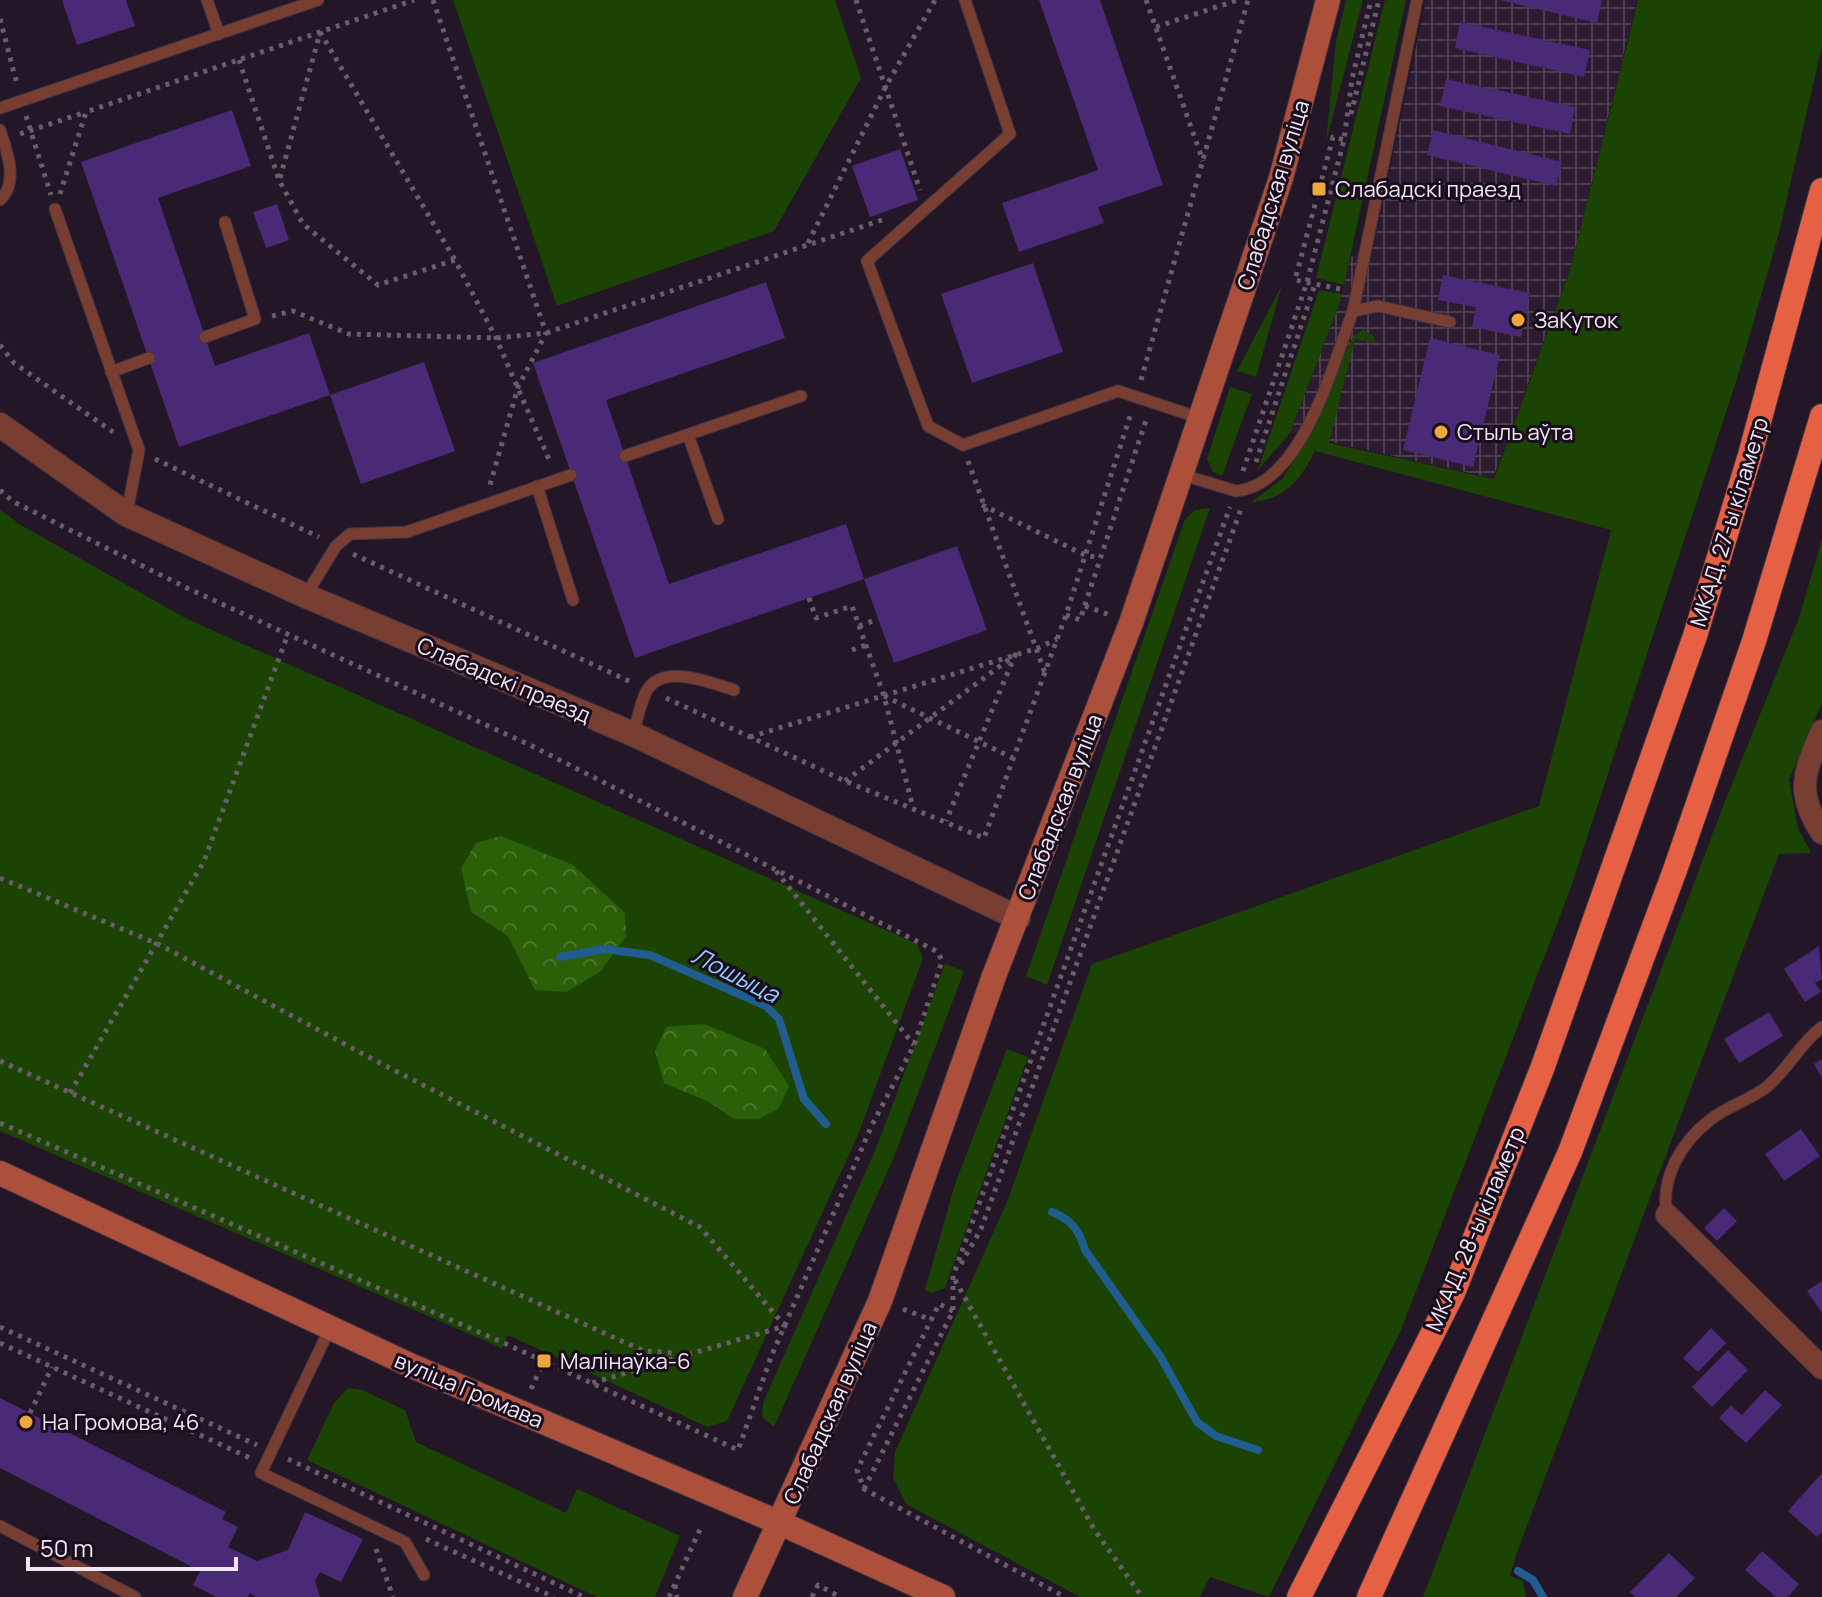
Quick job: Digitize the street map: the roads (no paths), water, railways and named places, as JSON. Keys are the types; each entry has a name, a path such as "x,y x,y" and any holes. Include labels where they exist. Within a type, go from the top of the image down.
{"highway":[{"name":"МКАД, 27-ы кіламетр","path":"1621,848 1695,636 1750,455 1822,190"},
{"path":"1369,1597 1570,1152 1675,870 1754,641 1822,416"},
{"name":"МКАД, 28-ы кіламетр","path":"1299,1597 1453,1293 1542,1069 1621,848"}],"main road":[{"name":"Слабадская вуліца","path":"745,1597 880,1301 1018,918 1131,623 1281,178 1328,0"},
{"name":"вуліца Громава","path":"0,1173 412,1366 780,1523 943,1597"}],"street":[{"name":"Слабадскі праезд","path":"0,425 126,514 306,596 633,734 1018,918"},
{"path":"1822,731 1803,774 1811,816 1822,833"},
{"path":"1667,1215 1822,1368"}],"lane":[{"path":"207,0 219,34"},
{"path":"0,108 318,0"},
{"path":"965,0 1010,134 925,206 867,261 928,426 963,445 1118,391 1201,418"},
{"path":"1183,475 1242,490 1287,462 1304,436 1353,311 1417,0"},
{"path":"0,130 11,170 8,193 0,200"},
{"path":"55,209 139,450 126,514"},
{"path":"205,337 255,319 225,222"},
{"path":"1353,311 1378,306 1450,322"},
{"path":"111,372 149,358"},
{"path":"625,456 801,396"},
{"path":"688,435 718,519"},
{"path":"306,596 336,546 350,534 407,532 571,475"},
{"path":"537,486 573,600"},
{"path":"633,734 647,689 661,679 692,677 734,690"},
{"path":"1667,1215 1664,1200 1669,1171 1683,1151 1709,1120 1766,1088 1796,1050 1822,1027"},
{"path":"330,1328 261,1473 405,1542 424,1575"},
{"path":"0,1526 135,1597"}],"waterway":[{"name":"Лошыца","path":"560,957 604,949 650,955 766,1006 779,1019 804,1099 826,1124"},
{"name":"Лошыца","path":"1052,1212 1065,1218 1077,1231 1085,1250 1160,1356 1197,1422 1216,1436 1258,1450"},
{"name":"Лошыца","path":"1518,1571 1533,1580 1543,1597"}],"place":[{"name":"Слабадскі праезд","path":"1319,189"},
{"name":"ЗаКуток","path":"1518,320"},
{"name":"Стыль аўта","path":"1441,432"},
{"name":"Малінаўка-6","path":"544,1361"},
{"name":"На Громова, 46","path":"26,1422"}]}
